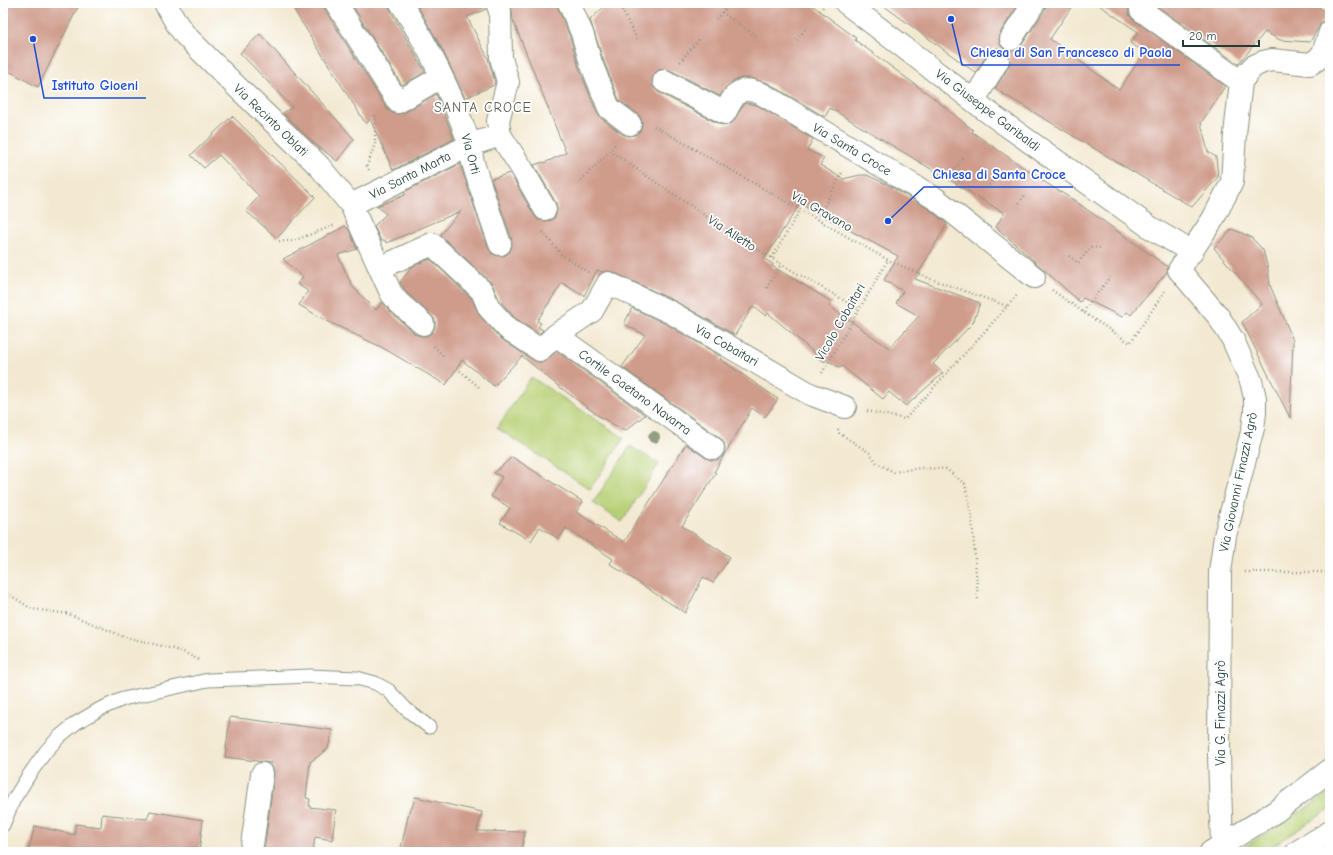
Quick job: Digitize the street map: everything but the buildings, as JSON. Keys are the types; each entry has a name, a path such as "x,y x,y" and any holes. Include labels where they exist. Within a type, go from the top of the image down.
{"street":[{"name":"Via Recinto Oblati","path":"165,3 177,24 186,35 236,86 319,166 351,205 391,293 398,302 423,324"},
{"path":"336,3 398,102 441,77"},
{"name":"Via Orti","path":"401,3 421,35 470,145 472,160 500,244"},
{"path":"497,3 500,11 501,58 508,82 498,122 500,135 521,167 544,209"},
{"path":"569,3 582,33 591,63 609,108 640,124"},
{"name":"Via Giuseppe Garibaldi","path":"846,3 992,115 1151,228 1192,252"},
{"path":"1011,39 1034,3"},
{"path":"1141,10 1241,82"},
{"path":"1192,252 1213,219 1232,182 1235,134 1241,82 1254,66 1262,62 1272,60 1310,64 1318,59 1323,53 1330,32"},
{"path":"974,100 998,60"},
{"name":"Via Santa Croce","path":"664,81 724,113 733,97 738,92 745,90 762,94 936,199 1034,277"},
{"name":"Via Santa Marta","path":"351,205 470,145 500,135"},
{"path":"380,268 432,244 482,291 489,308 507,328 540,350 556,335 592,311 608,283"},
{"name":"Via Giovanni Finazzi Agrò","path":"1192,252 1179,270 1218,316 1233,340 1251,381 1255,398 1253,428 1224,536 1220,572"},
{"name":"Via Cobaitari","path":"608,283 672,313 810,394 839,405"},
{"name":"Cortile Gaetano Navarra","path":"556,335 713,448"},
{"name":"Via G. Finazzi Agrò","path":"1220,572 1220,850"},
{"path":"1220,850 1275,812 1330,770"},
{"path":"252,852 262,774"},
{"path":"1297,852 1330,832"}],"lane":[{"path":"3,825 14,799 29,775 46,751 60,736 76,723 100,709 123,699 208,680 310,676 357,678 375,683 388,690 406,709 428,727"}],"path":[{"path":"618,3 637,40"},
{"path":"716,19 731,3"},
{"path":"722,12 757,37"},
{"path":"797,40 807,27"},
{"path":"664,81 699,39"},
{"name":"Via Gravano","path":"640,124 800,210 888,260 931,279 1007,306"},
{"path":"375,128 375,144"},
{"name":"Via Alletto","path":"578,183 610,150 722,227 781,264 859,309"},
{"name":"Via Santa Croce","path":"817,220 844,170"},
{"path":"989,185 999,173"},
{"path":"1019,203 1025,195"},
{"path":"772,258 800,210"},
{"path":"279,241 293,241 326,229"},
{"path":"542,232 561,254 582,269 608,283"},
{"path":"1069,256 1078,263 1092,247 1100,248"},
{"name":"Vicolo Cobaitari","path":"810,394 888,260"},
{"path":"767,288 781,264"},
{"path":"866,411 905,419 1034,277 1130,343 1167,288"},
{"path":"1083,312 1110,277"},
{"path":"457,368 481,389"},
{"path":"839,405 839,433 870,453 877,463 894,472 920,468 946,469 965,484 972,518 978,600"},
{"path":"1243,572 1330,572"},
{"path":"3,592 32,609 69,614 122,636 181,651 208,664 224,679"}],"green space":[{"path":"531,377 624,438 590,489 497,428"},
{"path":"630,446 659,464 622,522 593,503"},
{"path":"1330,793 1330,809 1263,852 1239,852 1241,849"}],"place":[{"name":"Chiesa di San Francesco di Paola","path":"951,19"},
{"name":"Istituto Gioeni","path":"33,39"},
{"name":"Chiesa di Santa Croce","path":"888,221"}],"district":[{"name":"SANTA CROCE","path":"483,107"}]}
